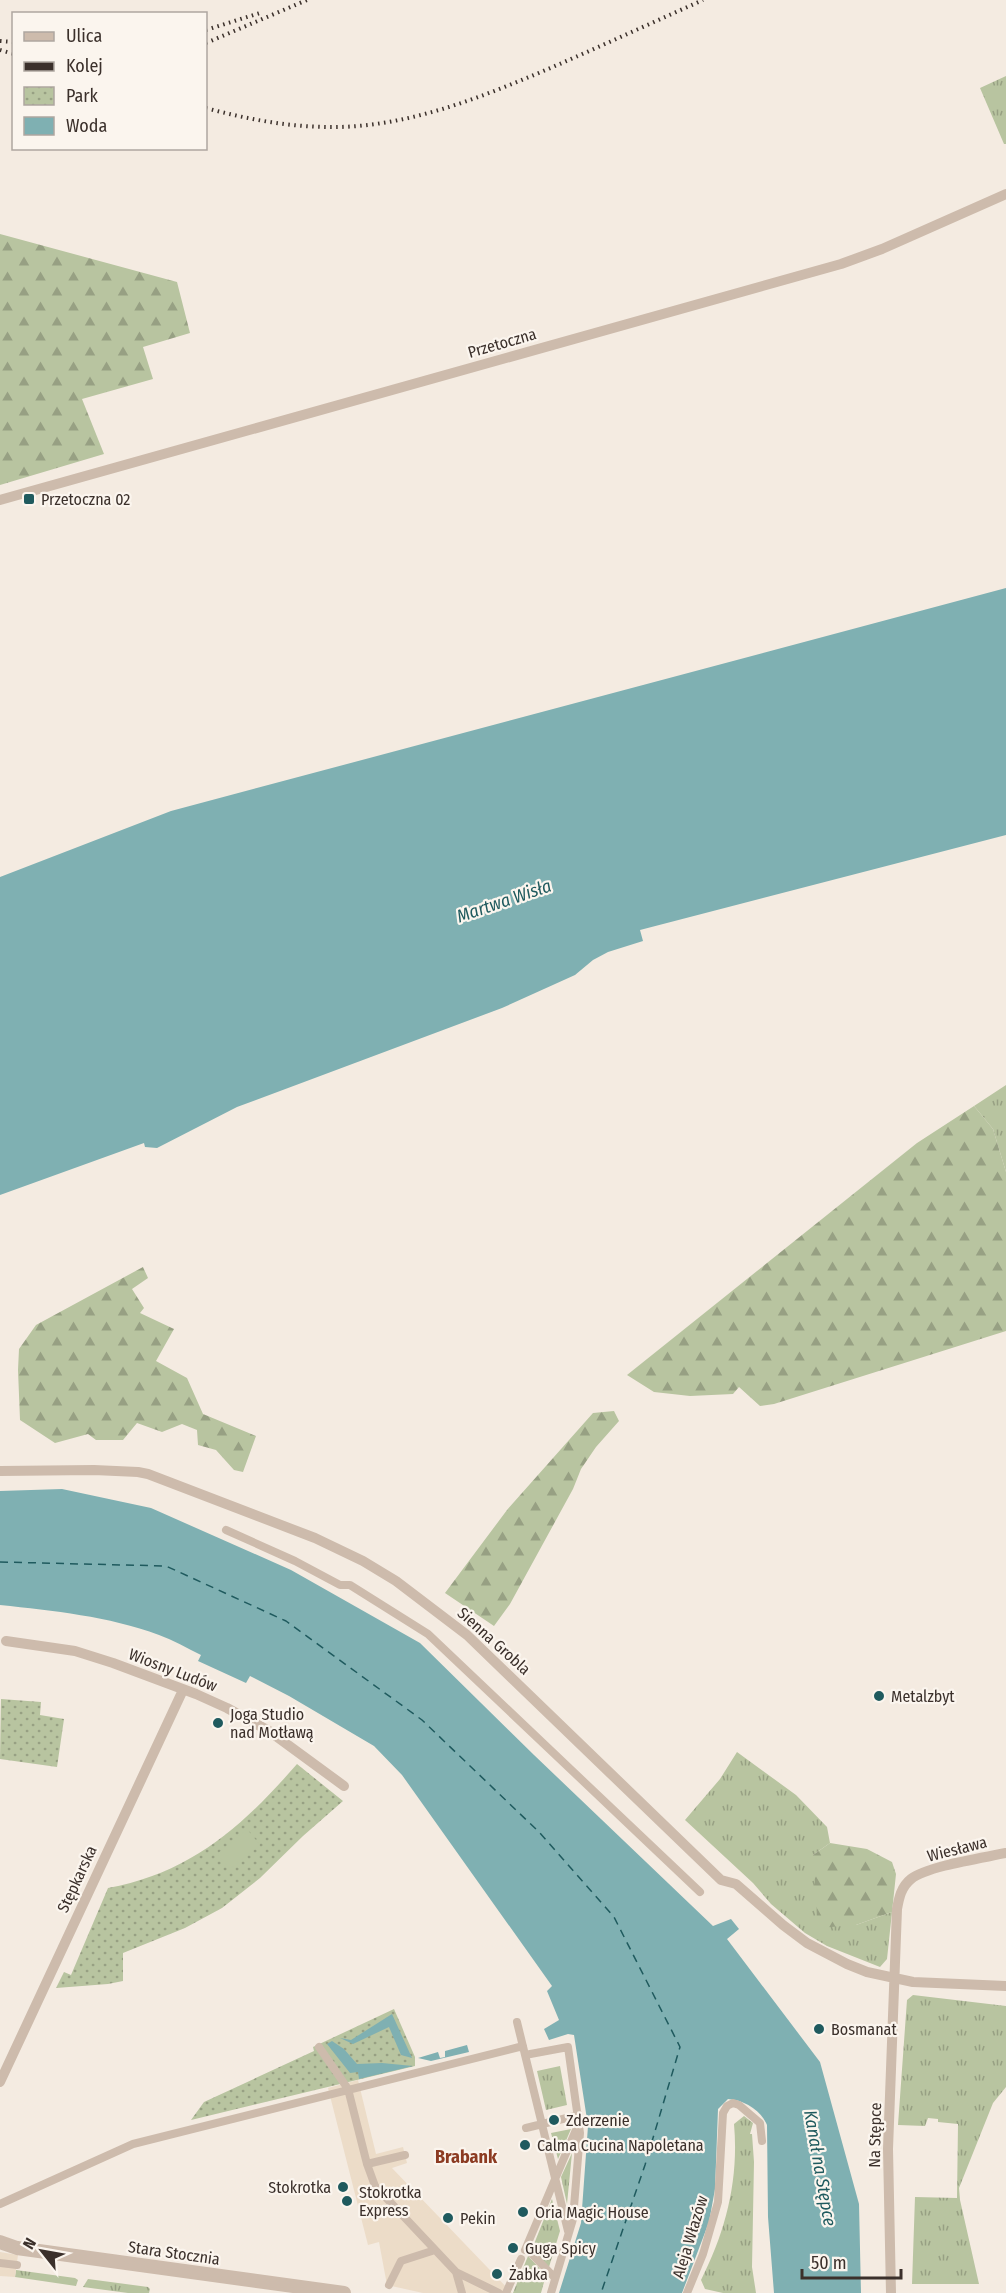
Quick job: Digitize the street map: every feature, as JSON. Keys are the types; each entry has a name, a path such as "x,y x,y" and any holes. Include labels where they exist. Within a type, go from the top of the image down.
{"street":[{"name":"Przetoczna","path":"0,500 841,264 882,249 1006,194"},
{"name":"Sienna Grobla","path":"0,1471 94,1470 148,1474 315,1538 373,1567 467,1635 721,1880 736,1884 783,1925 834,1959 867,1972 913,1982 1006,1986"},
{"path":"226,1530 295,1561 340,1585 350,1585 428,1634 700,1892"},
{"name":"Wiosny Ludów","path":"6,1641 75,1652 113,1663 226,1708 268,1731 344,1786"},
{"name":"Stępkarska","path":"0,2082 183,1690"},
{"name":"Wiesława","path":"895,1978 897,1909 900,1895 911,1879 924,1872 1006,1853"},
{"name":"Na Stępce","path":"891,2293 888,2149 895,1978"},
{"path":"517,2022 569,2234"},
{"path":"319,2047 348,2089 367,2164 375,2186 456,2272 499,2293"},
{"path":"0,2204 133,2144 348,2089 524,2050 568,2047 579,2119 573,2219 551,2293"},
{"name":"Aleja Włazów","path":"687,2293 703,2254 718,2202 723,2113 727,2106 733,2103 739,2105 760,2123 762,2141"},
{"path":"526,2128 579,2119"},
{"path":"555,2278 525,2249 579,2119"},
{"path":"367,2164 405,2155"},
{"name":"Stara Stocznia","path":"0,2242 20,2248 344,2293"},
{"path":"389,2285 401,2261 435,2250"},
{"path":"506,2293 521,2259"},
{"path":"0,2263 17,2265"},
{"path":"456,2272 462,2293"}],"green space":[{"path":"1006,76 1006,144 1004,144 980,88"},
{"path":"0,234 177,282 190,333 143,347 153,379 82,399 104,454 0,485"},
{"path":"1006,1085 1006,1172 993,1129 974,1106"},
{"path":"974,1106 993,1129 1006,1172 1006,1331 774,1404 760,1406 739,1387 733,1394 690,1396 654,1392 627,1375 917,1143"},
{"path":"143,1267 148,1278 132,1289 144,1308 140,1313 174,1329 156,1361 187,1378 203,1414 256,1436 243,1472 234,1470 216,1450 198,1445 197,1430 182,1424 162,1432 137,1423 123,1440 96,1440 88,1434 55,1443 20,1420 19,1349 36,1325"},
{"path":"614,1411 619,1421 596,1447 581,1469 573,1489 510,1604 494,1626 445,1593 507,1510 593,1413"},
{"path":"1,1699 41,1702 40,1715 64,1719 57,1767 0,1759"},
{"path":"737,1752 796,1795 827,1827 830,1843 813,1855 856,1925 892,1912 887,1959 880,1967 827,1946 805,1933 771,1904 753,1883 685,1820 720,1779"},
{"path":"297,1764 343,1801 260,1878 222,1908 185,1928 123,1953 123,1981 56,1988 64,1972 71,1975 108,1888 138,1881 165,1871 213,1844 235,1827 277,1787"},
{"path":"247,1829 260,1845 230,1869 217,1854"},
{"path":"830,1843 867,1849 892,1862 896,1874 892,1912 856,1925 818,1928 813,1855"},
{"path":"913,1995 1006,2006 1006,2087 993,2103 959,2188 979,2284 912,2284 915,2197 957,2198 958,2124 938,2122 938,2119 928,2118 925,2126 898,2125 907,2000"},
{"path":"394,2009 415,2057 415,2066 191,2120 204,2102 314,2051 313,2047"},
{"path":"560,2066 567,2105 546,2110 537,2071"},
{"path":"744,2116 753,2123 750,2134 752,2134 754,2162 752,2267 756,2293 723,2293 705,2289 701,2280 724,2224 734,2165 734,2124"},
{"path":"571,2129 558,2159 551,2133"},
{"path":"572,2153 567,2204 561,2177"},
{"path":"552,2199 560,2231 549,2267 532,2249"},
{"path":"528,2256 546,2275 541,2293 513,2293"},
{"path":"16,2270 78,2280 76,2286 15,2277"},
{"path":"88,2279 150,2289 149,2293 128,2293 83,2287"}],"shaded area":[{"path":"358,2080 376,2154 403,2147 407,2163 392,2168 512,2293 423,2293 387,2285 379,2242 368,2245 328,2088"},
{"path":"0,2252 18,2255 15,2277 0,2276"}],"water":[{"name":"Martwa Wisła","path":"1006,588 1006,835 640,930 643,941 608,952 593,960 575,975 502,1008 237,1107 157,1148 145,1147 144,1143 0,1195 0,877 171,811"},
{"name":"Kanał na Stępce","path":"62,1489 151,1508 291,1570 420,1643 713,1926 731,1919 739,1929 727,1939 820,2062 859,2204 861,2293 774,2293 768,2217 767,2125 761,2115 751,2107 740,2101 728,2099 718,2109 715,2189 709,2222 682,2293 559,2293 581,2223 588,2126 574,2035 568,2034 549,2040 544,2029 559,2020 547,1991 552,1986 402,1775 374,1746 289,1696 250,1676 246,1683 198,1661 201,1655 159,1635 101,1619 0,1605 0,1491"},
{"path":"392,2014 412,2058 401,2055 389,2027 353,2044 340,2038 351,2040"},
{"path":"332,2041 344,2049 357,2064 382,2063 413,2066 359,2079 358,2072 350,2073 327,2044"},
{"path":"467,2045 469,2052 431,2061 418,2058 438,2052 440,2058 445,2057 445,2051"}],"ferry route":[{"path":"0,1562 166,1566 286,1621 422,1720 539,1832 614,1917 680,2047 645,2165 601,2293"}],"railway":[{"path":"207,43 307,0"},
{"path":"207,108 272,122 323,127 366,125 417,116 468,101 517,82 703,0"},
{"path":"207,30 263,12"},
{"path":"0,41 12,42"},
{"path":"0,50 12,53"}],"place":[{"name":"Przetoczna 02","path":"29,499"},
{"name":"Metalzbyt","path":"879,1696"},
{"name":"Joga Studio nad Motławą","path":"218,1723"},
{"name":"Bosmanat","path":"819,2029"},
{"name":"Zderzenie","path":"554,2120"},
{"name":"Calma Cucina Napoletana","path":"525,2145"},
{"name":"Stokrotka","path":"343,2187"},
{"name":"Stokrotka Express","path":"347,2201"},
{"name":"Oria Magic House","path":"523,2212"},
{"name":"Pekin","path":"448,2218"},
{"name":"Guga Spicy","path":"513,2248"},
{"name":"Żabka","path":"497,2274"}],"district":[{"name":"Brabank","path":"466,2157"}]}
